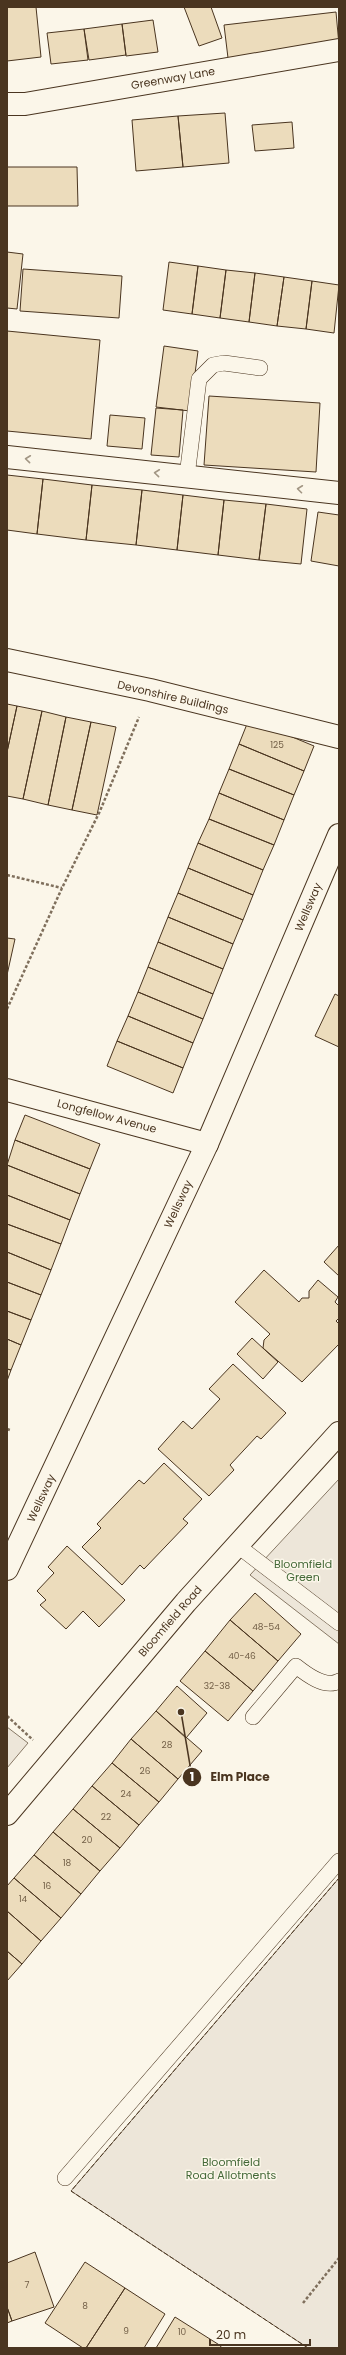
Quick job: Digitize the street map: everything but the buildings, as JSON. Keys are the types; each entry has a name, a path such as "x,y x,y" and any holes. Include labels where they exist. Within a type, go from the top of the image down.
{"street":[{"name":"Greenway Lane","path":"7,104 25,104 339,50"},
{"path":"7,457 339,493"},
{"name":"Devonshire Buildings","path":"7,660 150,690 339,737"},
{"name":"Wellsway","path":"7,1569 14,1540 207,1144 339,835"},
{"name":"Longfellow Avenue","path":"7,1090 207,1144"},
{"name":"Bloomfield Road","path":"7,1814 186,1602 339,1433"}],"lane":[{"path":"187,476 199,379 205,371 213,365 224,363 260,368"},
{"path":"238,1546 339,1624"},
{"path":"253,1717 296,1666 315,1680 336,1683 339,1681"},
{"path":"65,2178 339,1861"}],"path":[{"path":"7,1009 62,888 100,811 150,690"},
{"path":"7,875 62,888"},
{"path":"7,1716 53,1759"},
{"path":"303,2303 339,2258"}],"green space":[{"name":"Bloomfield Green","path":"339,1479 339,1644 250,1575"},
{"path":"7,1727 28,1743 7,1768"},
{"name":"Bloomfield Road Allotments","path":"339,1878 339,2348 308,2348 71,2191"}],"fence":[{"path":"308,2348 71,2191 339,1878"}],"place":[{"name":"Elm Place","path":"181,1712"}]}
